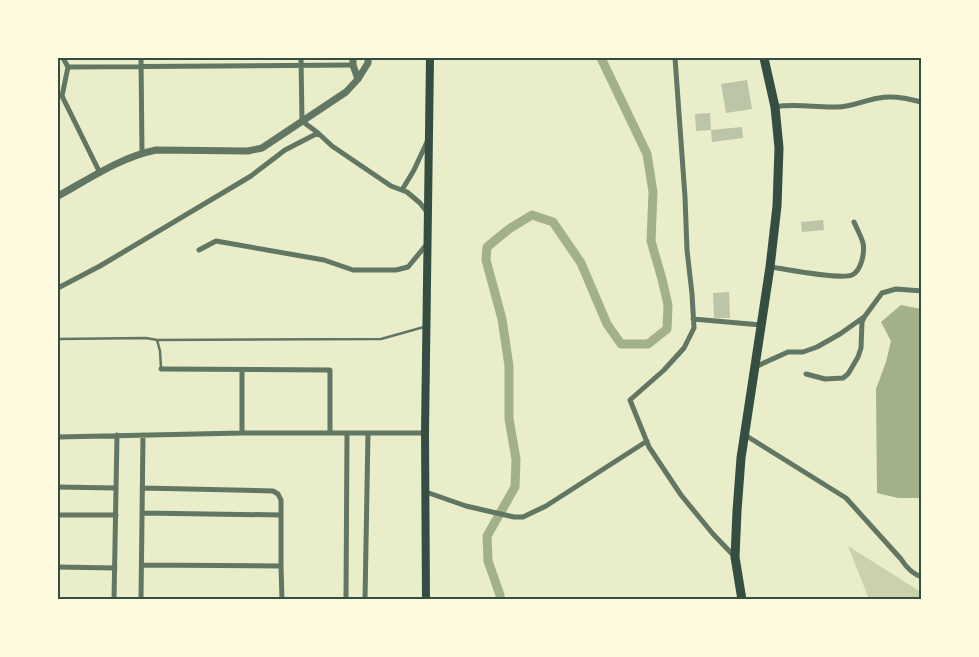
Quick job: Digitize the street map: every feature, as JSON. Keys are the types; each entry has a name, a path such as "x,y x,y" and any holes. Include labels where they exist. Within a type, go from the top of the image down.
{"highway":[{"path":"742,600 736,557 736,511 744,434 770,267 777,206 778,158 775,108 764,58"}],"main road":[{"path":"426,600 425,433 430,58"}],"street":[{"path":"63,58 68,67 60,97 100,174"},
{"path":"141,58 142,153"},
{"path":"253,58 253,66"},
{"path":"302,58 302,121"},
{"path":"58,196 142,153 156,150 248,151 262,148 346,92 358,79 368,63 368,58"},
{"path":"675,58 685,198 686,250 694,328 684,348 664,370 630,400 647,441 681,495 713,534 736,557"},
{"path":"68,67 302,66 353,61 358,79"},
{"path":"775,108 784,105 840,107 886,97 899,97 922,102"},
{"path":"302,121 332,146 392,186 407,192 429,214"},
{"path":"58,288 251,176 285,150 318,133"},
{"path":"402,190 430,136"},
{"path":"770,267 832,275 852,275 858,269 864,251 863,243 854,222"},
{"path":"199,250 216,241 324,260 354,270 396,270 408,267 428,242"},
{"path":"806,374 834,380 843,378 848,374 861,348 862,322 882,293 888,290 905,289 922,291"},
{"path":"755,367 788,352 803,352 817,347 840,334 865,316"},
{"path":"694,319 761,325"},
{"path":"161,369 330,370 330,433"},
{"path":"242,370 242,433"},
{"path":"58,437 242,433 425,433"},
{"path":"346,600 348,433"},
{"path":"365,600 368,433"},
{"path":"744,434 846,498 906,566 916,575 922,577"},
{"path":"114,600 117,435"},
{"path":"141,600 143,435"},
{"path":"426,492 466,506 523,517 546,506 647,441"},
{"path":"58,487 116,488"},
{"path":"142,488 273,491 278,494 281,500 282,600"},
{"path":"142,513 281,515"},
{"path":"58,515 116,515"},
{"path":"142,565 281,566"},
{"path":"58,567 115,568"}],"lane":[{"path":"58,339 381,339 427,326"},
{"path":"157,340 161,369"}],"shaded area":[{"path":"901,305 921,309 921,498 898,498 877,493 876,389 891,341 881,322"},
{"path":"848,546 921,592 921,599 869,599"}],"building":[{"path":"747,80 752,109 726,113 721,84"},
{"path":"710,113 711,130 696,131 695,114"},
{"path":"742,127 743,138 712,142 711,130"},
{"path":"823,220 824,230 802,232 801,222"},
{"path":"729,292 730,318 714,318 713,293"}],"waterway":[{"path":"500,600 488,561 487,536 515,487 516,459 509,419 509,366 502,319 486,260 487,247 509,229 532,215 553,222 581,263 607,324 621,344 648,344 667,329 668,305 651,241 653,192 647,154 601,58"}]}
